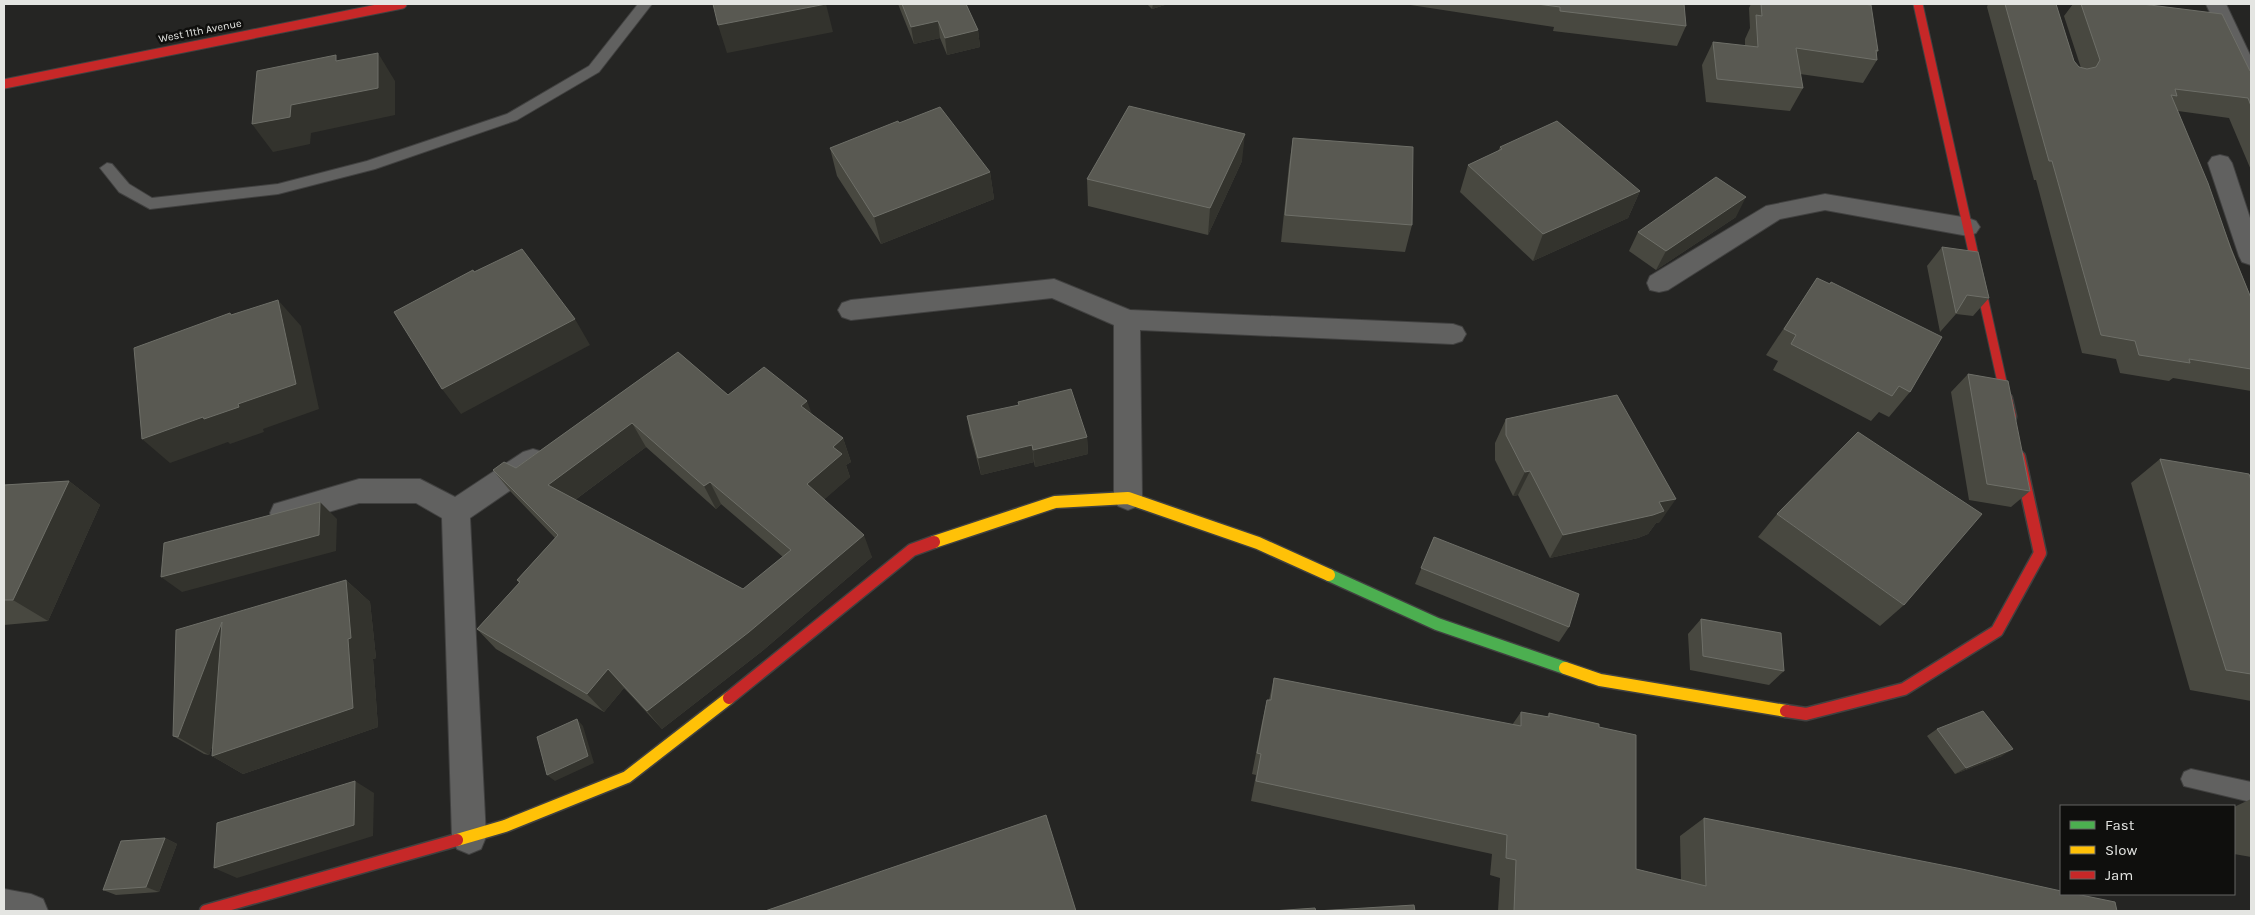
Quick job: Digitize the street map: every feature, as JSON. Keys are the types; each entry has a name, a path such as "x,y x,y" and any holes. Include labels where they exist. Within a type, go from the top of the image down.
{"street":[{"name":"West 11th Avenue","path":"4,84 401,4"},
{"path":"1918,4 2013,428"},
{"path":"2216,4 2251,79"},
{"path":"2220,163 2251,256"},
{"path":"1658,283 1774,212 1825,202 1968,227"},
{"path":"851,310 1054,288 1128,320 1453,334"},
{"path":"1128,320 1128,498"},
{"path":"456,512 554,446"},
{"path":"206,911 505,826 627,777 713,711 912,550 976,526 1055,502 1128,498 1258,543 1437,624 1600,680 1806,714 1904,689 1996,631 2040,553 2017,448"},
{"path":"258,520 359,491 420,491 456,512"},
{"path":"456,512 468,837"},
{"path":"4,906 31,911"}],"lane":[{"path":"107,168 124,188 150,204 278,189 370,166 512,117 594,69 645,4"},
{"path":"2191,779 2251,792"}],"building":[{"path":"713,4 826,4 718,25"},
{"path":"902,4 966,4 978,30 945,38 938,21 911,27"},
{"path":"1537,4 1684,4 1686,26 1560,11 1560,7"},
{"path":"1761,4 1871,5 1878,51 1876,50 1877,60 1796,48 1803,88 1717,79 1713,42 1758,47 1756,15 1762,16"},
{"path":"2005,4 2056,4 2074,61 2079,67 2087,69 2096,67 2100,60 2081,4 2142,4 2222,14 2251,71 2251,106 2248,98 2175,89 2177,96 2171,95 2208,183 2231,249 2251,298 2251,369 2189,359 2190,363 2139,355 2135,341 2101,335"},
{"path":"378,53 378,88 291,105 290,117 252,124 257,71 336,55 336,61"},
{"path":"1129,106 1245,134 1210,208 1087,179"},
{"path":"940,107 990,172 874,217 830,148 898,121 899,123"},
{"path":"1557,121 1640,191 1543,234 1468,165 1502,149 1500,147"},
{"path":"1293,138 1413,147 1412,225 1285,215"},
{"path":"1716,177 1746,197 1666,251 1638,232"},
{"path":"1942,247 1978,252 1989,298 1967,295 1956,313"},
{"path":"522,249 575,319 442,389 394,312 473,270 474,272"},
{"path":"1817,278 1830,284 1831,282 1942,337 1910,392 1899,386 1892,396 1791,344 1796,335 1784,329"},
{"path":"278,300 296,384 238,404 239,407 204,419 203,417 142,439 134,348 230,313 231,315"},
{"path":"678,352 728,395 764,367 807,401 801,406 843,438 833,447 842,454 807,484 864,535 749,632 647,711 608,669 587,694 477,629 520,582 517,580 558,535 493,470 504,462 516,468","holes":["632,423 704,486 710,482 791,550 743,589 548,485"]},
{"path":"1968,374 2008,381 2030,491 1987,484"},
{"path":"1071,389 1087,437 1033,450 1032,445 978,458 967,416 1019,405 1018,402"},
{"path":"1617,395 1676,499 1659,502 1664,511 1653,515 1563,535 1530,471 1525,472 1506,435 1506,419"},
{"path":"1858,432 1982,514 1904,605 1777,514"},
{"path":"2160,459 2249,474 2251,480 2251,674 2226,670"},
{"path":"69,481 13,600 4,600 4,485"},
{"path":"320,502 319,535 161,577 164,543"},
{"path":"1434,537 1579,594 1569,627 1421,568"},
{"path":"346,580 351,638 348,639 353,708 212,756 222,622 178,737 173,736 176,630"},
{"path":"1701,619 1781,633 1784,671 1703,656"},
{"path":"1274,678 1521,726 1521,712 1549,717 1549,713 1599,724 1599,727 1636,735 1636,869 1706,886 1704,818 1962,869 2060,891 2060,895 2081,895 2115,902 2117,911 1514,911 1516,860 1506,858 1507,835 1256,781 1261,754 1257,753 1267,700 1271,700"},
{"path":"1983,711 2013,749 1966,768 1937,729"},
{"path":"577,719 588,756 547,775 537,737"},
{"path":"355,781 354,825 214,868 217,823"},
{"path":"1046,815 1076,911 765,911"},
{"path":"165,838 146,887 103,890 121,841"},
{"path":"1414,905 1415,911 1316,911"},
{"path":"1315,908 1316,911 1272,911"}],"traffic: fast":[{"path":"1329,575 1437,624 1565,668"}],"traffic: slow":[{"path":"934,542 1055,502 1128,498 1258,543 1329,575"},
{"path":"1565,668 1600,680 1786,711"},
{"path":"457,840 505,826 627,777 729,698"}],"traffic: jam":[{"path":"4,84 402,4"},
{"path":"1918,4 2010,417"},
{"path":"1786,711 1806,714 1904,689 1997,631 2040,553 2019,457"},
{"path":"729,698 912,550 934,542"},
{"path":"206,911 457,840"}]}
